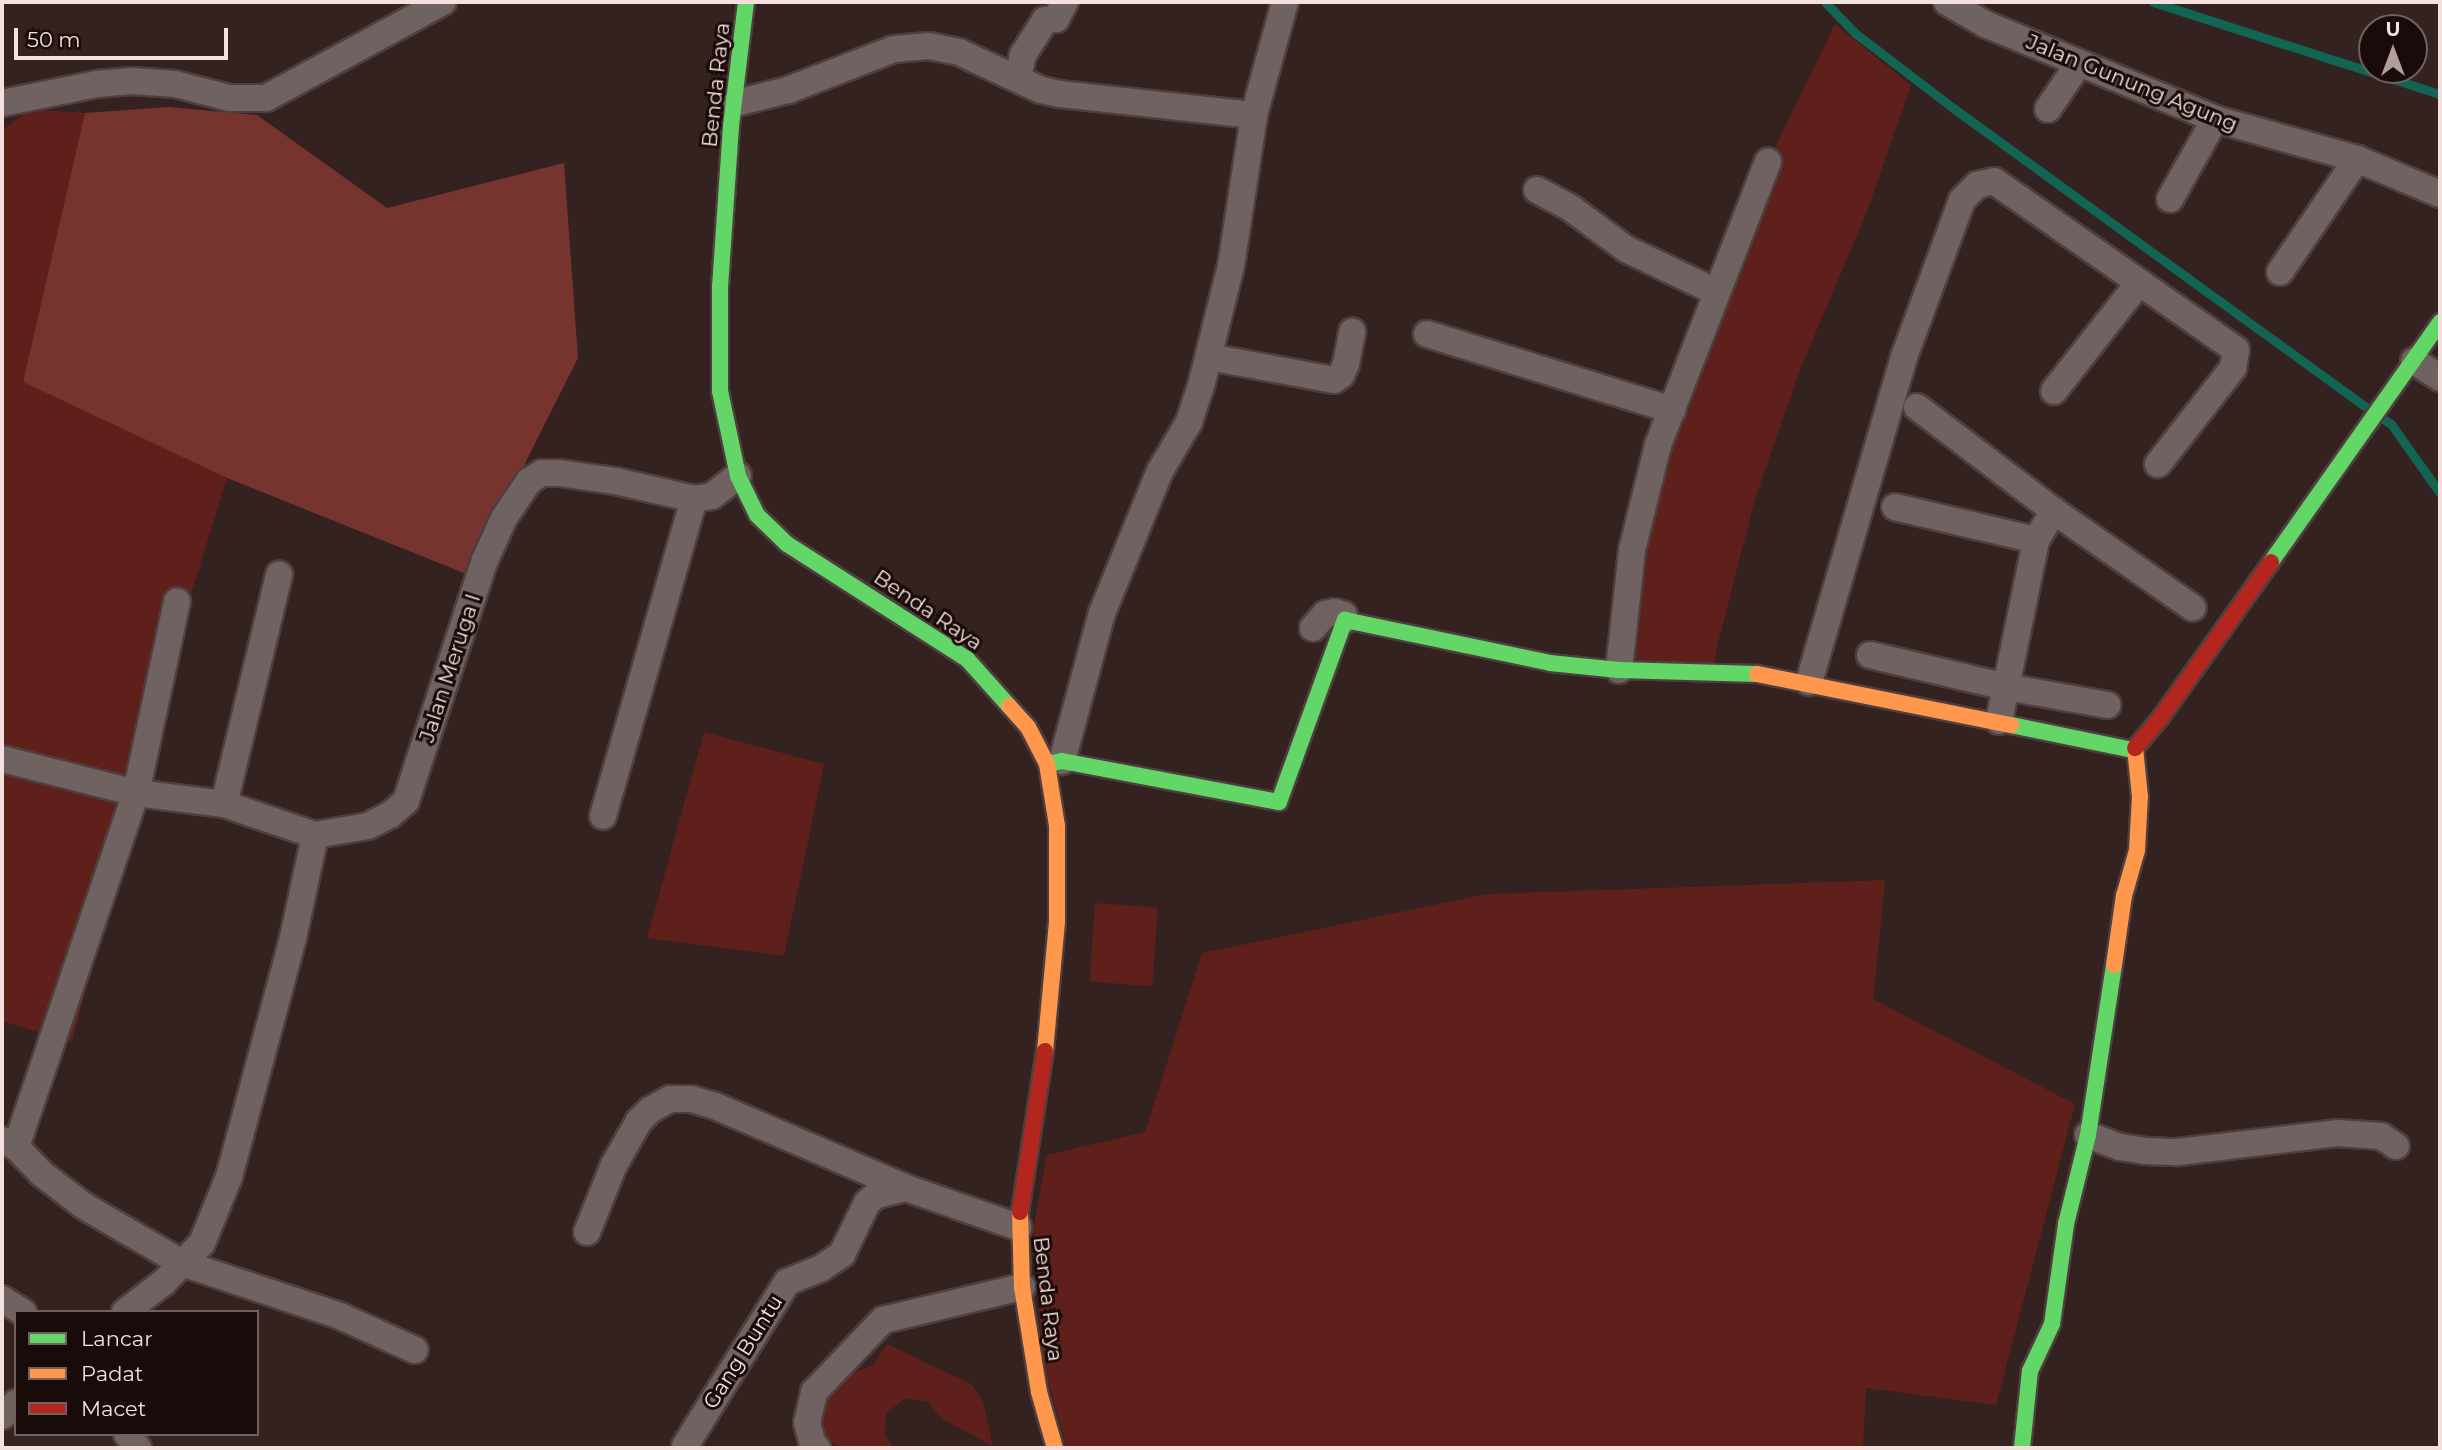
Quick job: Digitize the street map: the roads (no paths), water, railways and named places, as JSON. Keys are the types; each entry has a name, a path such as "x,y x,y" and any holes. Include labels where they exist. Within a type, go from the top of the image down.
{"street":[{"path":"2,103 96,84 132,81 176,84 229,99 266,98 443,2"},
{"name":"Benda Raya","path":"746,2 723,227 720,391 737,476 757,515 787,544 967,659 1028,727 1054,763 1057,922 1043,1068 1018,1227 1022,1287 1039,1392 1055,1448"},
{"path":"1018,78 1023,55 1045,20 1056,19 1065,2"},
{"path":"1285,2 1254,114 1231,266 1209,357 1189,422 1160,471 1102,613 1054,763 1279,802 1345,620"},
{"name":"Jalan Gunung Agung","path":"1948,2 1985,24 2215,119 2357,159 2440,194"},
{"path":"736,103 788,90 894,49 929,46 959,52 1041,90 1087,99 1254,114"},
{"path":"2048,109 2079,63"},
{"path":"2170,199 2215,119"},
{"path":"2280,272 2357,159"},
{"path":"1619,670 1632,550 1658,445 1768,162"},
{"path":"1809,682 1904,357 1962,200 1977,185 1993,181 2236,350 2233,368 2158,464"},
{"path":"1537,190 1572,209 1626,249 1717,292"},
{"path":"2054,391 2138,284"},
{"path":"2022,1448 2030,1371 2052,1324 2066,1224 2088,1135 2124,896 2137,850 2140,797 2133,750 2161,717 2247,592 2371,424 2440,322"},
{"path":"1209,357 1334,380 1341,375 1346,364 1352,332"},
{"path":"1427,334 1672,410"},
{"path":"2414,361 2440,378"},
{"path":"1917,407 2054,511 2193,608"},
{"name":"Jalan Meruga I","path":"2,759 136,793 224,804 315,835 368,826 390,815 406,800 485,560 503,518 529,481 542,473 559,473 615,481 694,499"},
{"path":"603,816 694,499 712,496 737,476"},
{"path":"1895,507 2036,540"},
{"path":"1999,721 2036,540 2054,511"},
{"path":"224,804 279,575"},
{"path":"177,601 136,793 9,1144 84,1206 182,1263 340,1316 415,1350"},
{"path":"1313,628 1325,614 1341,613 1345,620 1550,663 1619,670 1744,671 1809,682 2133,750"},
{"path":"1870,656 2006,687 2107,705"},
{"path":"128,1310 164,1282 202,1243 229,1177 293,939 315,835"},
{"path":"587,1232 614,1165 639,1121 650,1110 670,1099 691,1099 715,1106 906,1188 1018,1227"},
{"path":"2088,1135 2120,1147 2145,1151 2178,1152 2337,1133 2381,1136 2396,1146"},
{"name":"Gang Buntu","path":"685,1446 787,1282 820,1269 842,1254 867,1203 876,1195 906,1188"},
{"path":"817,1448 813,1445 807,1423 814,1392 883,1320 1022,1287"},
{"path":"2,1299 20,1310"}],"waterway":[{"path":"1825,2 1855,33 1953,108 2370,410"},
{"path":"2153,2 2440,94"},
{"path":"2382,418 2391,424 2440,493"}]}
